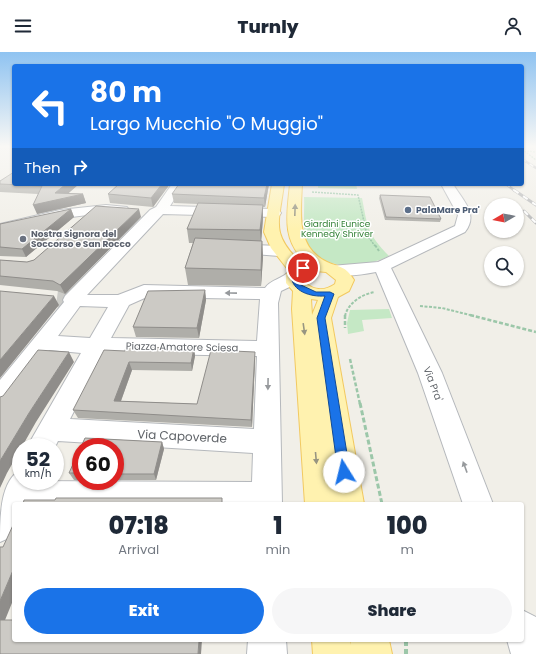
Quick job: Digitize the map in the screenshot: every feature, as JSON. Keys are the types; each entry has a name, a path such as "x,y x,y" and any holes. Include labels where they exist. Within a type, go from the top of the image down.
{"main road":[{"path":"278,186 272,232 273,239 279,251 299,279 315,294 336,291"},
{"path":"296,186 294,233 297,242 307,256 329,268 345,280 336,291 321,318 349,502"},
{"path":"320,502 299,279 308,267 329,268"},
{"path":"331,642 333,654"},
{"path":"370,642 372,654"}],"street":[{"path":"0,397 73,301 148,211 176,186"},
{"path":"336,291 374,276 387,264 460,229 464,224 466,215 459,201 448,186"},
{"path":"72,228 94,209"},
{"path":"0,228 70,211 94,209 274,213"},
{"path":"422,246 446,252"},
{"path":"216,249 279,251"},
{"path":"329,268 358,270 387,264"},
{"name":"Via Pra'","path":"387,264 396,298 430,373 477,502"},
{"path":"61,490 267,500 270,294 274,287 294,278 299,279"},
{"path":"45,438 94,345 121,301 133,294 144,291 270,294"},
{"path":"73,301 121,301"},
{"name":"Piazza Amatore Sciesa","path":"43,342 94,345 268,349"},
{"name":"Via Capoverde","path":"64,438 267,442"},
{"path":"13,502 19,490"},
{"path":"0,526 12,503"},
{"path":"524,635 531,654"},
{"path":"267,642 267,654"}],"path":[{"path":"312,189 312,194 358,195 367,235 383,256 387,264"},
{"path":"345,334 345,314 347,310 368,293 442,308 536,332"},
{"path":"350,358 382,502"},
{"path":"406,642 406,654"}],"green space":[{"path":"318,186 356,186 357,189 318,188"},
{"name":"Giardini Eunice Kennedy Shriver","path":"304,197 362,198 367,224 372,236 389,256 370,263 348,265 326,261 317,256 310,249 305,238"},
{"path":"389,309 392,318 362,320 364,331 348,334 347,323 350,310"}],"building":[{"path":"12,174 12,185 0,184 0,181"},
{"path":"42,186 64,186 55,193 83,194 33,205"},
{"path":"117,186 160,186 151,198 108,194"},
{"path":"178,186 267,186 264,198 172,194"},
{"name":"PalaMare Pra'","path":"380,195 430,197 441,219 386,217"},
{"path":"198,203 263,205 260,230 187,229"},
{"path":"96,206 139,209 60,285 53,281 0,276 0,260 27,262 34,260"},
{"path":"71,209 22,249 0,247 0,224"},
{"path":"195,238 262,241 261,270 185,268"},
{"path":"205,290 197,328 133,327 148,291"},
{"path":"0,291 54,296 0,360"},
{"path":"126,347 194,348 191,363 129,362 114,401 197,404 211,350 255,352 251,420 73,410 104,350 125,351"},
{"path":"38,350 69,352 14,438 12,438 12,441 0,461 0,397 3,396"},
{"path":"124,440 162,442 154,474 124,474"},
{"path":"56,498 222,498 222,502 24,502 24,500 55,500"},
{"path":"12,527 12,573 0,601 0,547 3,547"},
{"path":"0,620 12,620 12,642 199,642 198,654 0,654"}],"tunnel":[{"path":"57,298 72,300"}],"railway":[{"path":"509,186 515,191"},
{"path":"514,190 536,205"},
{"path":"524,211 536,223"}],"place":[{"name":"PalaMare Pra'","path":"408,210"},
{"name":"Nostra Signora del Soccorso e San Rocco","path":"23,239"}],"route":[{"path":"303,268 296,273 294,279 295,283 302,290 315,294 330,294 325,303 321,318 344,472"}]}
